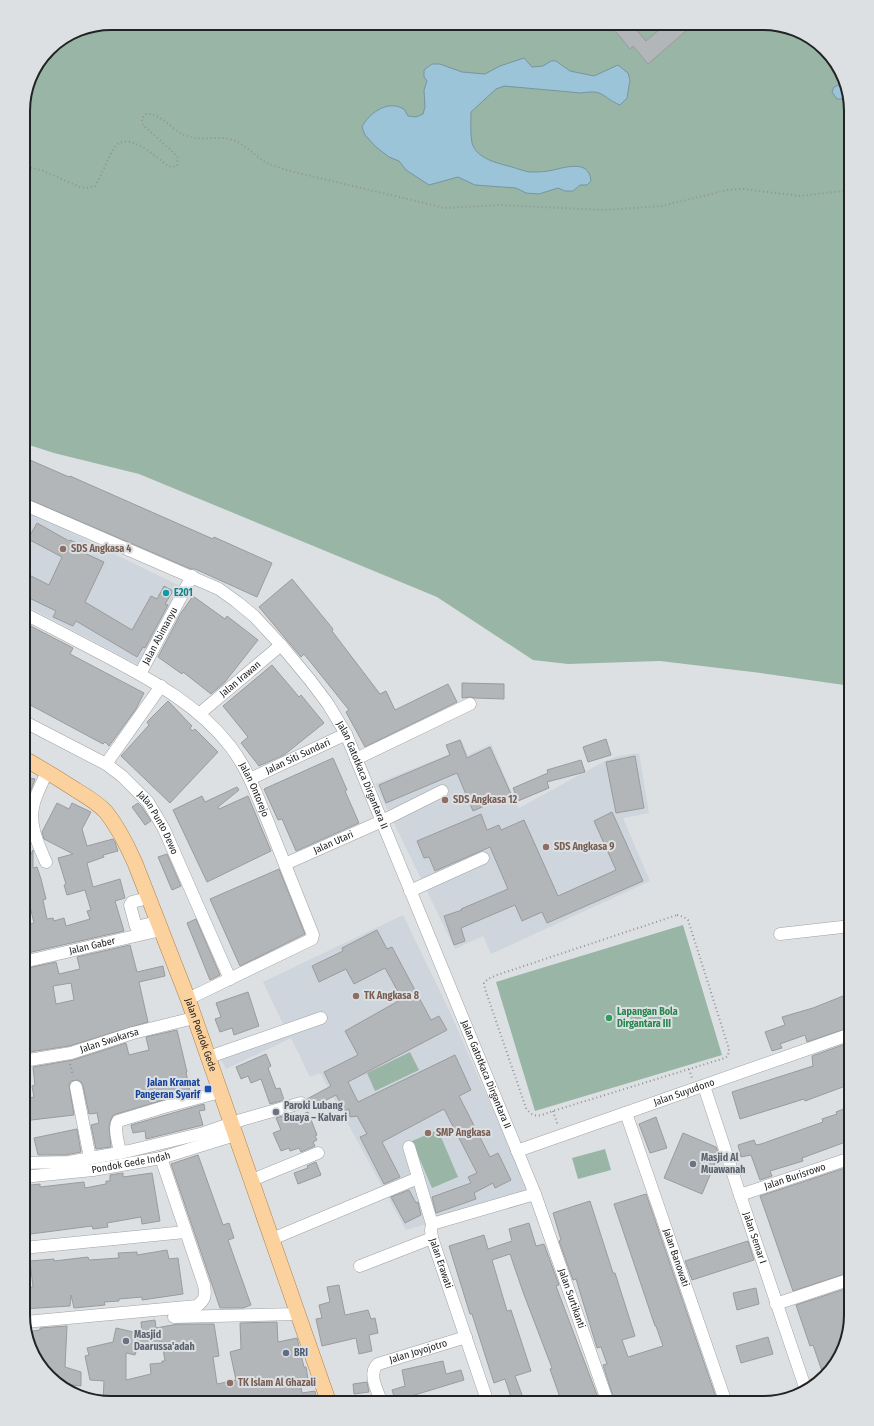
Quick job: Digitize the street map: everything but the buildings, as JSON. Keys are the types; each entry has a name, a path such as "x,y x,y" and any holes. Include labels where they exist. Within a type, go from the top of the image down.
{"main road":[{"name":"Jalan Pondok Gede","path":"30,762 88,797 105,811 116,825 135,863 188,999 327,1396"}],"street":[{"name":"Jalan Gatotkaca Dirgantara II","path":"30,507 219,589 254,616 281,645 328,704 346,734 535,1194"},
{"name":"Jalan Abimanyu","path":"140,674 192,576"},
{"name":"Jalan Ontorejo","path":"30,617 140,674 182,699 216,730 231,747 242,763 250,779 313,935 312,938 188,999"},
{"name":"Jalan Irawan","path":"199,714 281,645"},
{"path":"106,764 161,686"},
{"path":"356,759 470,704"},
{"name":"Jalan Punto Dewo","path":"30,725 106,764 122,776 148,802 164,829 230,979"},
{"name":"Jalan Siti Sundari","path":"250,779 346,734"},
{"path":"46,862 35,839 32,822 34,802 47,771"},
{"name":"Jalan Utari","path":"285,864 382,821 442,791"},
{"path":"410,891 483,858"},
{"path":"148,898 131,903 136,927 159,926"},
{"name":"Jalan Gaber","path":"30,960 159,926"},
{"path":"780,934 844,927"},
{"name":"Jalan Swakarsa","path":"30,1059 68,1053 133,1033 194,1018"},
{"path":"208,1057 321,1018"},
{"name":"Jalan Suyudono","path":"517,1151 561,1134 626,1113 844,1036"},
{"name":"Jalan Semar I","path":"704,1086 804,1385"},
{"path":"76,1087 90,1158"},
{"path":"120,1153 116,1130 116,1124 118,1121 164,1106 220,1092"},
{"path":"30,1163 69,1162 120,1153 204,1133 233,1129 301,1103"},
{"name":"Jalan Banowati","path":"626,1113 724,1396"},
{"name":"Pondok Gede Indah","path":"30,1176 93,1170 161,1158 233,1129"},
{"path":"409,1147 432,1224"},
{"path":"252,1180 318,1153"},
{"path":"31,1321 196,1306 204,1300 206,1293 161,1158"},
{"name":"Jalan Burisrowo","path":"740,1195 844,1160"},
{"path":"272,1239 418,1178"},
{"name":"Jalan Erawati","path":"486,1396 432,1238 432,1224 535,1194"},
{"name":"Jalan Surtikanti","path":"535,1194 606,1396"},
{"path":"30,1247 185,1232"},
{"path":"360,1266 432,1238"},
{"path":"776,1304 844,1281"},
{"path":"174,1317 298,1314"},
{"name":"Jalan Joyojotro","path":"380,1396 373,1377 374,1369 378,1364 466,1337"}],"path":[{"path":"30,168 41,170 80,187 89,188 95,186 98,182 114,147 120,142 126,140 134,142 168,166 177,166 178,158 174,153 143,125 142,119 144,114 150,113 156,115 188,137 230,139 240,143 269,164 286,170 444,208 500,205 604,210 662,206 727,190 744,190 800,196 844,191"},
{"path":"677,915 684,917 688,920 729,1049 728,1056 717,1061 552,1111 534,1116 530,1114 526,1108 484,983 488,978 668,917 677,915"},
{"path":"68,1053 76,1087"},
{"path":"552,1111 561,1134"}],"shaded area":[{"name":"SDS Angkasa 4","path":"30,512 184,588 140,666 30,608"},
{"name":"SDS Angkasa 9","path":"461,739 468,755 491,744 513,795 512,798 519,808 605,761 618,756 639,753 649,813 623,818 650,881 491,954 483,936 455,949 375,784 449,754 446,745"},
{"path":"403,915 449,1010 530,1194 406,1230 320,1073 310,1077 291,1038 226,1069 220,1057 284,1026 263,982"}],"green space":[{"path":"111,30 768,30 789,34 799,38 816,50 824,58 836,75 840,85 844,111 844,685 660,661 568,664 533,660 437,597 139,474 54,453 30,445 30,106 36,80 47,62 58,50 80,36"},
{"name":"Lapangan Bola Dirgantara III","path":"683,925 722,1055 535,1111 496,982"},
{"path":"410,1052 419,1070 375,1091 367,1073"},
{"path":"438,1130 458,1177 432,1188 412,1141"},
{"path":"605,1149 611,1170 578,1179 572,1158"}],"water":[{"path":"524,58 532,67 543,66 551,61 556,61 570,71 594,76 618,65 628,73 630,80 627,98 620,105 602,94 595,92 581,93 504,86 496,89 471,112 472,143 478,153 483,157 494,162 530,172 574,166 580,167 585,169 589,174 591,181 587,185 580,185 573,191 565,191 558,188 539,194 526,193 516,188 475,185 458,177 429,185 406,170 399,161 389,157 376,147 365,135 362,127 364,123 371,115 385,107 400,107 404,109 408,116 416,117 423,114 425,107 424,90 427,81 424,77 424,70 432,64 440,64 462,72 485,74 500,66"},
{"path":"840,85 843,99 837,99 832,92 834,87"}],"place":[{"name":"SDS Angkasa 4","path":"63,549"},
{"name":"E201","path":"166,593"},
{"name":"SDS Angkasa 12","path":"445,800"},
{"name":"SDS Angkasa 9","path":"546,847"},
{"name":"TK Angkasa 8","path":"356,996"},
{"name":"Lapangan Bola Dirgantara III","path":"609,1018"},
{"name":"Jalan Kramat Pangeran Syarif","path":"208,1089"},
{"name":"Paroki Lubang Buaya – Kalvari","path":"276,1112"},
{"name":"SMP Angkasa","path":"428,1133"},
{"name":"Masjid Al Muawanah","path":"693,1164"},
{"name":"Masjid Daarussa'adah","path":"126,1341"},
{"name":"BRI","path":"286,1353"},
{"name":"TK Islam Al Ghazali","path":"230,1383"}]}
